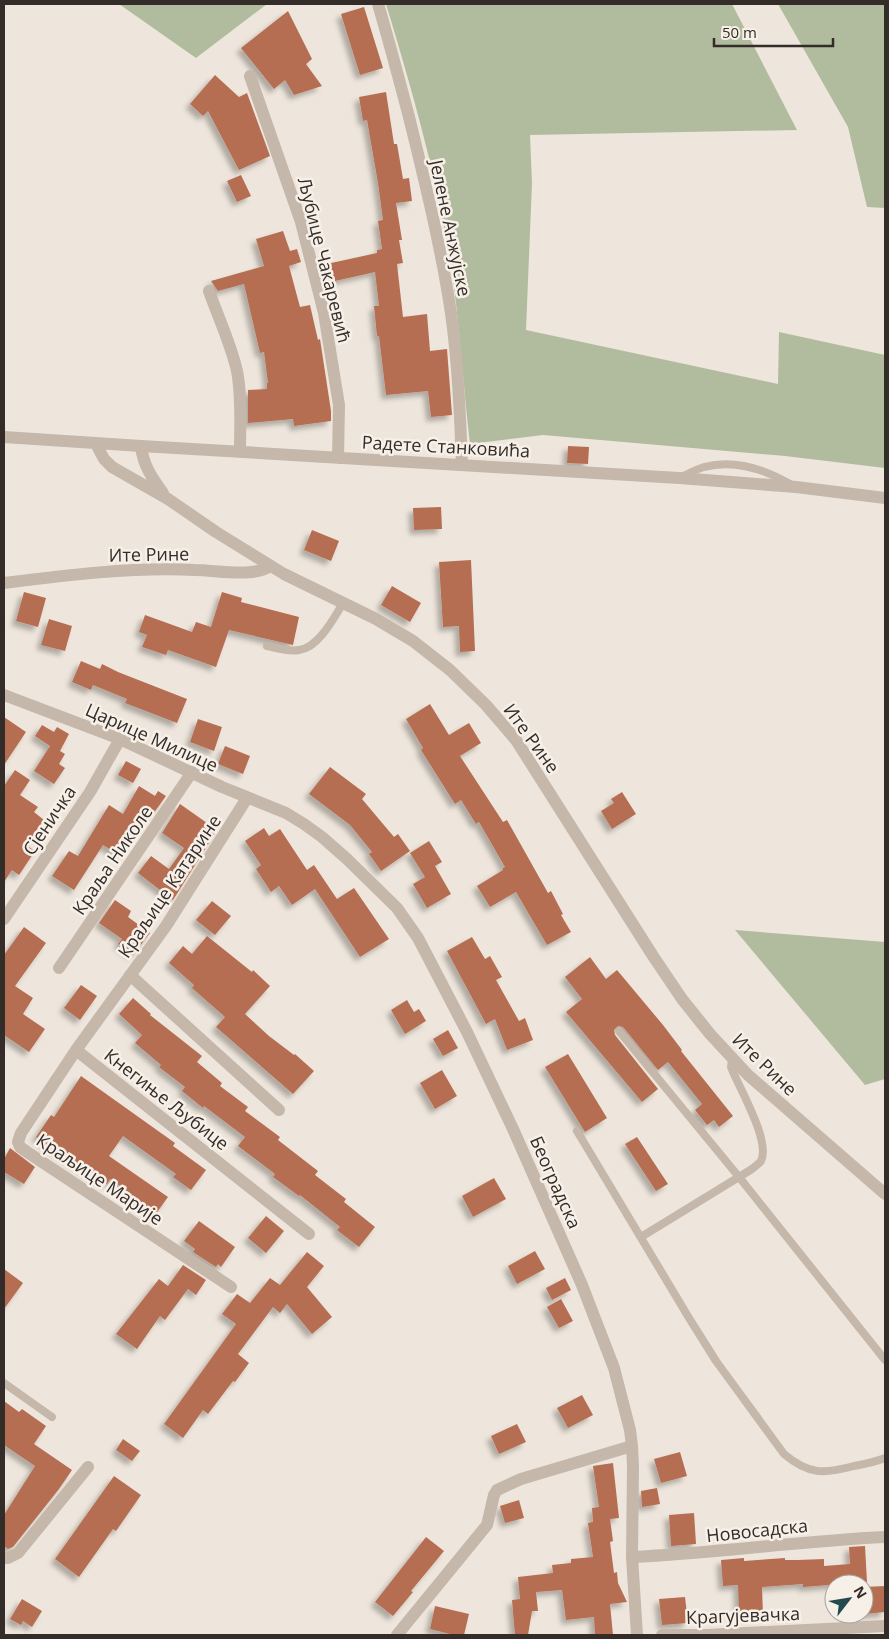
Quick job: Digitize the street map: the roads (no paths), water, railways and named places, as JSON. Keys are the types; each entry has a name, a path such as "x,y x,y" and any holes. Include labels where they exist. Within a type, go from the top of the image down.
{"street":[{"name":"Јелене Анжујске","path":"378,4 425,179 441,256 456,359 460,401 462,465"},
{"name":"Љубице Чакаревић","path":"250,76 301,222 324,314 339,405 338,458"},
{"path":"209,291 237,371 240,396 240,452"},
{"name":"Радете Станковића","path":"4,436 96,444 679,478 796,487 885,498"},
{"path":"96,444 104,459 112,467 168,499 270,566"},
{"path":"141,446 142,458 146,469 168,499"},
{"name":"Ите Рине","path":"4,583 110,571 145,569 252,572 264,571 270,566 306,586 376,619 431,655 486,705 505,726 663,971 693,1013 732,1059 787,1110 885,1194"},
{"name":"Царице Милице","path":"4,695 120,739 247,798 286,813"},
{"name":"Сјеничка","path":"4,918 90,792 120,739"},
{"name":"Краља Николе","path":"59,968 192,772"},
{"name":"Краљице Катарине","path":"247,798 166,926 130,975 280,1110"},
{"name":"Београдска","path":"286,813 322,837 347,859 397,908 418,938 467,1032 582,1285 614,1368 630,1430 633,1466 632,1558 637,1635"},
{"path":"76,1050 130,975"},
{"name":"Кнегиње Љубице","path":"76,1050 308,1234"},
{"name":"Краљице Марије","path":"76,1050 19,1137 20,1147 231,1287"},
{"path":"397,1635 487,1524 497,1490 521,1480 632,1446"},
{"path":"4,1558 18,1553 88,1467"},
{"name":"Новосадска","path":"632,1558 698,1554 790,1543 885,1538"},
{"name":"Крагујевачка","path":"662,1635 885,1626"}],"lane":[{"path":"679,478 704,467 733,464 772,473 796,487"},
{"path":"267,646 293,651 302,650 324,633 344,603"},
{"path":"619,1031 739,1177 885,1360"},
{"path":"641,1237 752,1169 760,1161 763,1148 760,1134 731,1068 732,1059"},
{"path":"577,1131 664,1278 712,1354 784,1454 796,1465 814,1471 831,1472 885,1458"},
{"path":"4,1383 52,1417"}]}
